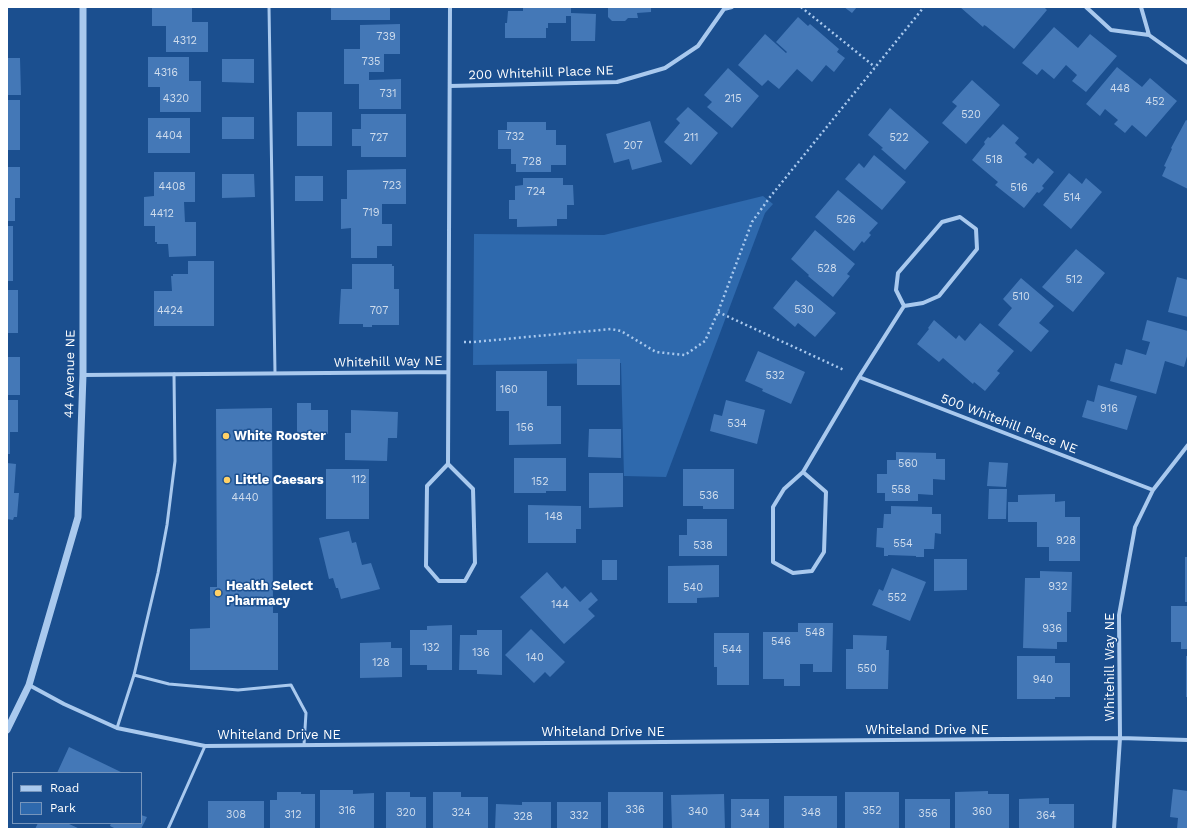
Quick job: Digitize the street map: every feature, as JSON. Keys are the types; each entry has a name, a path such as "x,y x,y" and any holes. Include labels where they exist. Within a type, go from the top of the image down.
{"street":[{"name":"44 Avenue NE","path":"7,730 30,685 78,517 83,375 83,7"},
{"name":"Whitehill Way NE","path":"83,375 448,372 450,7"},
{"name":"200 Whitehill Place NE","path":"450,86 617,82 665,68 698,46 724,8 732,7"},
{"path":"1086,7 1111,30 1149,35 1188,63"},
{"path":"1141,7 1149,35"},
{"path":"803,472 826,492 824,552 812,571 793,573 773,562 773,507 784,489 803,472 859,377 904,306 923,303 939,296 977,249 976,229 960,217 942,222 898,273 896,290 904,306"},
{"path":"448,372 448,464 427,486 426,566 439,581 465,581 475,563 473,489 448,464"},
{"name":"500 Whitehill Place NE","path":"859,377 1153,490"},
{"name":"Whitehill Way NE","path":"1114,829 1120,738 1119,616 1135,527 1153,490 1188,445"},
{"name":"Whiteland Drive NE","path":"30,685 64,704 117,728 205,746 1120,738 1188,740"}],"lane":[{"path":"269,7 275,373"},
{"path":"117,728 134,675 158,573 167,525 175,461 174,374"},
{"path":"134,675 169,684 238,690 291,685 306,713 304,745"},
{"path":"168,829 205,746"}],"path":[{"path":"801,7 875,67"},
{"path":"448,342 474,342 611,328 621,331 656,352 685,355 705,341 718,312 752,222 770,196 924,7"},
{"path":"718,312 859,377"}],"green space":[{"path":"763,196 773,204 765,213 666,477 624,476 621,363 473,365 474,234 604,235"}],"building":[{"path":"152,7 192,7 192,22 208,22 208,52 166,52 166,26 152,26"},
{"path":"331,7 390,7 390,20 331,20"},
{"path":"523,7 571,7 571,13 596,14 595,41 571,41 571,16 566,16 566,23 548,23 548,28 546,28 546,38 505,38 505,23 507,23 508,11 523,11"},
{"path":"608,7 651,7 651,12 637,13 638,18 628,18 625,21 612,21 608,17"},
{"path":"844,7 857,7 852,13"},
{"path":"960,7 1044,7 1047,10 1014,49 986,26 984,25 983,27"},
{"path":"798,17 808,26 810,24 839,49 837,52 845,58 834,72 826,65 812,82 797,69 779,89 768,80 762,86 738,65 765,34 786,53 787,52 776,42"},
{"path":"400,24 400,54 384,54 384,72 369,72 369,80 401,79 401,109 359,109 359,84 344,84 344,49 360,49 360,25"},
{"path":"1054,27 1078,48 1090,34 1117,56 1086,92 1072,81 1077,75 1066,65 1054,79 1042,69 1037,75 1022,63"},
{"path":"148,57 189,57 189,81 201,81 201,112 160,112 160,87 148,87"},
{"path":"7,58 20,58 21,95 7,95"},
{"path":"222,59 254,59 254,83 222,82"},
{"path":"1117,67 1142,87 1150,78 1177,101 1146,137 1132,125 1125,133 1114,124 1118,120 1105,109 1100,116 1086,104"},
{"path":"728,68 759,96 732,128 707,107 712,102 704,95"},
{"path":"972,80 1000,105 966,144 942,123 957,106 952,102"},
{"path":"7,100 20,100 20,150 7,150"},
{"path":"688,107 718,133 691,165 664,142 680,123 676,119"},
{"path":"890,108 929,142 905,170 881,149 883,148 868,135"},
{"path":"297,112 332,112 332,146 297,146"},
{"path":"361,114 406,114 406,157 361,157 361,146 352,146 352,129 361,129"},
{"path":"222,117 254,117 254,139 222,139"},
{"path":"148,118 190,118 190,153 148,153"},
{"path":"1186,120 1188,121 1188,189 1162,176 1166,167 1164,166 1172,149 1171,148"},
{"path":"650,121 662,162 632,170 629,159 614,163 606,134"},
{"path":"507,122 546,122 546,130 556,130 556,145 566,145 566,165 551,165 551,172 516,172 516,164 511,164 511,149 498,149 498,130 507,130"},
{"path":"1003,124 1019,138 1015,143 1027,154 1024,157 1033,164 1038,158 1054,172 1042,186 1044,188 1039,193 1037,192 1024,208 995,185 998,182 972,160 985,144 984,142 988,137 990,138"},
{"path":"874,155 906,182 882,210 845,179 859,163 864,168"},
{"path":"7,167 20,167 20,198 15,198 15,221 7,221"},
{"path":"406,169 406,204 382,204 382,224 392,224 392,246 377,246 377,258 351,258 351,228 341,229 341,199 347,199 347,170"},
{"path":"154,172 195,172 195,202 184,202 185,222 196,222 196,256 169,257 168,244 157,244 157,242 155,242 155,226 144,226 144,197 154,196"},
{"path":"1069,173 1082,184 1086,178 1102,192 1071,229 1043,205"},
{"path":"222,174 254,174 255,197 222,198"},
{"path":"295,176 323,176 323,201 295,201"},
{"path":"523,178 563,178 563,185 573,185 574,205 567,205 567,219 557,219 557,226 517,227 517,219 509,219 509,200 515,200 515,186 523,185"},
{"path":"838,190 878,223 869,233 871,235 864,243 862,241 854,251 815,217"},
{"path":"7,226 13,226 13,281 7,281"},
{"path":"815,230 855,264 847,274 850,276 833,297 808,276 809,275 791,259"},
{"path":"1076,249 1105,273 1073,312 1042,287"},
{"path":"188,261 214,261 214,326 154,326 154,291 172,291 171,276 173,276 173,274 188,274"},
{"path":"352,264 392,264 392,266 394,266 394,289 399,289 399,325 372,325 372,327 363,327 363,324 339,324 341,289 352,289"},
{"path":"1177,277 1188,280 1188,317 1168,312"},
{"path":"1021,278 1054,306 1039,323 1049,331 1031,352 998,325 1012,308 1003,299"},
{"path":"796,280 836,313 815,337 798,323 795,327 773,308"},
{"path":"7,290 18,290 18,333 7,333"},
{"path":"934,320 956,339 959,335 965,341 980,323 1014,351 997,371 1000,373 985,391 974,382 973,384 943,358 939,362 917,344"},
{"path":"1147,320 1188,331 1188,353 1184,367 1165,361 1156,394 1110,381 1115,363 1122,365 1126,349 1146,355 1150,342 1142,340"},
{"path":"758,351 805,372 791,404 762,391 763,389 745,381"},
{"path":"7,357 20,357 20,395 7,395"},
{"path":"577,359 620,359 620,385 577,385"},
{"path":"496,371 547,371 547,406 561,406 561,444 509,445 509,411 496,411"},
{"path":"1098,385 1137,396 1127,430 1082,417 1087,400 1094,402"},
{"path":"7,400 18,400 18,432 10,432 10,454 7,454"},
{"path":"726,400 765,410 757,444 710,431 714,414 722,416"},
{"path":"297,403 311,403 311,410 328,410 328,434 297,434"},
{"path":"272,408 273,613 278,613 278,670 190,670 190,629 210,628 210,587 217,587 216,409"},
{"path":"351,410 398,412 397,438 388,438 387,461 345,460 345,433 351,433"},
{"path":"589,429 621,429 621,458 588,457"},
{"path":"896,452 936,453 936,459 945,459 945,480 933,479 933,495 918,494 918,501 885,501 885,493 877,493 877,474 887,474 887,460 896,460"},
{"path":"514,458 566,458 566,491 546,491 546,493 514,493"},
{"path":"989,462 1008,463 1006,487 987,486"},
{"path":"7,463 16,464 14,493 19,493 17,517 14,517 13,520 7,519"},
{"path":"326,469 369,469 369,519 326,519"},
{"path":"683,469 734,469 734,509 703,509 703,506 683,506"},
{"path":"589,473 623,473 623,507 589,508"},
{"path":"989,489 1007,489 1006,519 988,519"},
{"path":"1055,494 1055,502 1065,501 1065,517 1080,517 1080,561 1049,561 1049,547 1037,547 1037,522 1008,522 1008,502 1018,502 1018,495"},
{"path":"528,505 581,506 581,529 576,529 576,543 528,543"},
{"path":"891,506 932,507 932,514 941,514 941,534 935,533 934,549 924,549 924,557 884,556 884,548 876,547 877,528 883,528 884,514 891,514"},
{"path":"687,519 727,519 727,556 679,556 679,535 687,535"},
{"path":"349,531 352,543 356,542 362,565 371,563 380,589 341,599 333,578 329,579 319,538"},
{"path":"1185,557 1188,557 1188,602 1185,602"},
{"path":"934,559 967,559 967,590 934,591"},
{"path":"602,560 617,560 617,580 602,580"},
{"path":"719,565 719,597 697,598 697,603 668,603 668,566"},
{"path":"892,568 926,582 910,621 872,605 879,589 883,591"},
{"path":"1040,571 1072,572 1071,612 1067,612 1067,642 1057,642 1057,649 1023,648 1025,578 1040,578"},
{"path":"547,572 562,589 565,586 580,602 591,592 598,600 588,609 595,616 564,644 520,597"},
{"path":"1171,606 1188,606 1188,649 1181,649 1181,642 1171,642"},
{"path":"798,623 833,623 832,672 813,672 813,664 800,664 800,686 784,686 784,679 763,679 763,632 798,632"},
{"path":"452,625 452,670 427,670 427,665 410,665 410,630 427,630 427,626"},
{"path":"531,629 565,662 550,677 545,672 534,683 505,655"},
{"path":"477,630 502,630 502,675 477,674 477,670 459,670 460,635 477,635"},
{"path":"714,633 749,633 749,685 717,685 717,667 714,667"},
{"path":"853,635 887,636 886,650 889,650 888,689 846,689 846,649 853,649"},
{"path":"391,642 391,648 402,648 402,677 360,678 360,643"},
{"path":"1017,656 1055,656 1055,663 1070,663 1070,697 1055,697 1055,699 1017,699"},
{"path":"1186,656 1188,656 1188,697 1186,697"},
{"path":"69,747 121,772 57,772"},
{"path":"1173,789 1188,791 1188,829 1177,829 1178,818 1170,817"},
{"path":"320,790 353,790 353,794 374,793 374,829 320,829"},
{"path":"988,791 988,794 1009,794 1009,829 955,829 955,792"},
{"path":"277,792 301,792 301,794 315,794 315,829 270,829 270,800 277,800"},
{"path":"386,792 410,792 410,797 426,797 426,829 386,829"},
{"path":"433,792 461,792 461,797 488,797 488,829 433,829"},
{"path":"608,792 663,792 663,829 608,829"},
{"path":"845,792 899,792 899,829 845,829"},
{"path":"724,794 725,829 672,829 671,795"},
{"path":"784,796 837,796 837,829 784,829"},
{"path":"1049,798 1049,804 1074,804 1074,829 1019,829 1019,799"},
{"path":"731,799 769,799 769,829 731,829"},
{"path":"905,799 950,799 950,829 905,829"},
{"path":"208,801 264,801 264,829 208,829"},
{"path":"522,802 551,802 551,829 495,829 496,804 522,805"},
{"path":"557,802 601,802 601,829 557,829"},
{"path":"142,815 147,817 141,829 116,829 110,826 111,824 142,824"},
{"path":"38,824 69,824 80,829 35,829"}],"place":[{"name":"White Rooster","path":"226,436"},
{"name":"Little Caesars","path":"227,480"},
{"name":"Health Select Pharmacy","path":"218,593"}]}
